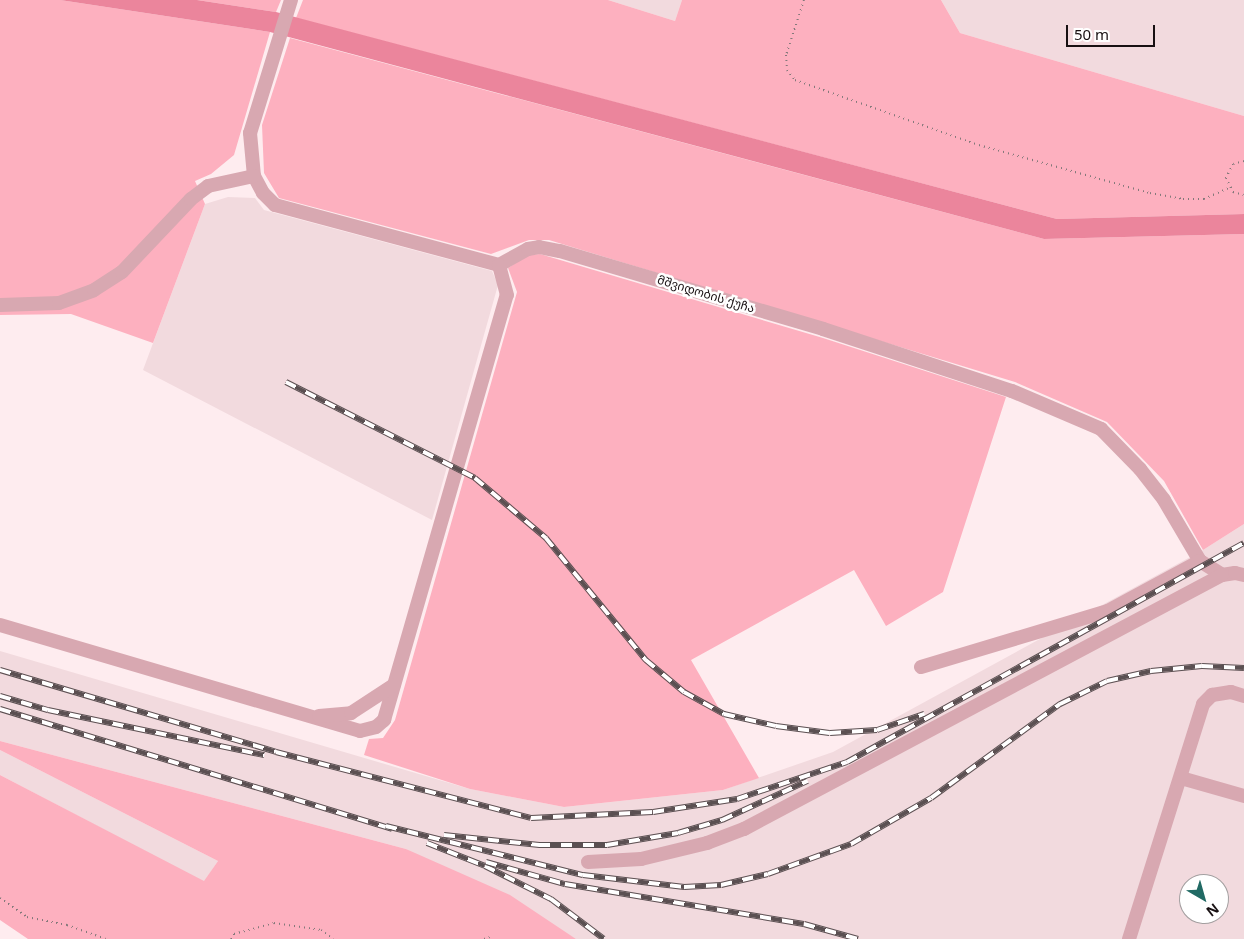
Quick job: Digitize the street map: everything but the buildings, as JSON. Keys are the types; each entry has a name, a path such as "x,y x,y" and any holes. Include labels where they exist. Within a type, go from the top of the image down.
{"street":[{"path":"0,624 360,731 376,727 384,720 507,295 499,265 275,205 263,193 254,176 250,133 291,0"},
{"path":"0,305 59,304 94,290 122,272 191,199 208,186 254,176"},
{"name":"მშვიდობის ქუჩა","path":"499,265 528,249 539,246 560,251 822,329 1012,391 1102,429 1140,469 1164,500 1200,561 1222,575 1235,573 1244,576"},
{"path":"921,667 1108,611 1200,561"},
{"path":"588,862 641,858 707,843 744,829 1222,575"},
{"path":"306,716 351,713 394,685"},
{"path":"1129,939 1203,704 1212,695 1231,692 1244,696"},
{"path":"1180,778 1244,796"}],"path":[{"path":"804,0 786,55 787,70 795,80 979,145 1150,194 1183,200 1204,199 1229,188"},
{"path":"1229,188 1227,172 1233,164 1244,161"},
{"path":"1229,188 1244,196"},
{"path":"0,898 27,917 67,925 106,939"},
{"path":"231,939 234,934 274,923 321,930 333,939"},
{"path":"484,939 490,937"}],"shaded area":[{"path":"0,0 60,0 270,32 234,155 211,174 195,181 205,204 153,343 71,314 0,315"},
{"path":"60,0 197,0 276,12 1057,219 1244,214 1244,234 1044,239 270,32"},
{"path":"197,0 281,0 276,12"},
{"path":"303,0 608,0 675,21 682,0 941,0 960,33 1244,116 1244,214 1057,219 296,18"},
{"path":"608,0 682,0 675,21"},
{"path":"941,0 1244,0 1244,116 960,33"},
{"path":"290,38 1044,239 1244,234 1244,524 1203,550 1164,481 1107,422 1015,382 549,240 529,240 491,254 279,198 264,173 262,125"},
{"path":"228,197 255,198 264,210 492,271 498,285 432,520 143,370 205,204"},
{"path":"540,254 823,338 1006,397 943,592 886,626 854,570 691,660 759,778 723,790 564,807 470,789 364,755 369,739 383,738 395,720 517,292 508,268 528,255"},
{"path":"1244,524 1244,939 576,939 406,849 0,741 0,651 470,789 564,807 723,790 833,752 1203,550"},
{"path":"0,741 406,849 510,895 576,939 28,939 0,920 0,775 204,881 218,861 0,750"},
{"path":"0,750 218,861 204,882 0,775"}],"railway":[{"path":"286,382 475,478 546,538 646,660 684,692 724,714 776,726 830,733 877,730 924,714"},
{"path":"0,670 276,752 531,818 653,812 737,799 847,762 1244,543"},
{"path":"386,826 583,875 684,887 721,885 768,874 851,844 931,798 1060,704 1107,681 1151,671 1202,666 1244,668"},
{"path":"0,696 48,710 264,755"},
{"path":"0,709 392,829"},
{"path":"444,835 539,845 607,845 678,833 722,820 807,781"},
{"path":"427,843 485,866 551,899 604,939"},
{"path":"486,862 565,884 804,924 858,939"}]}
